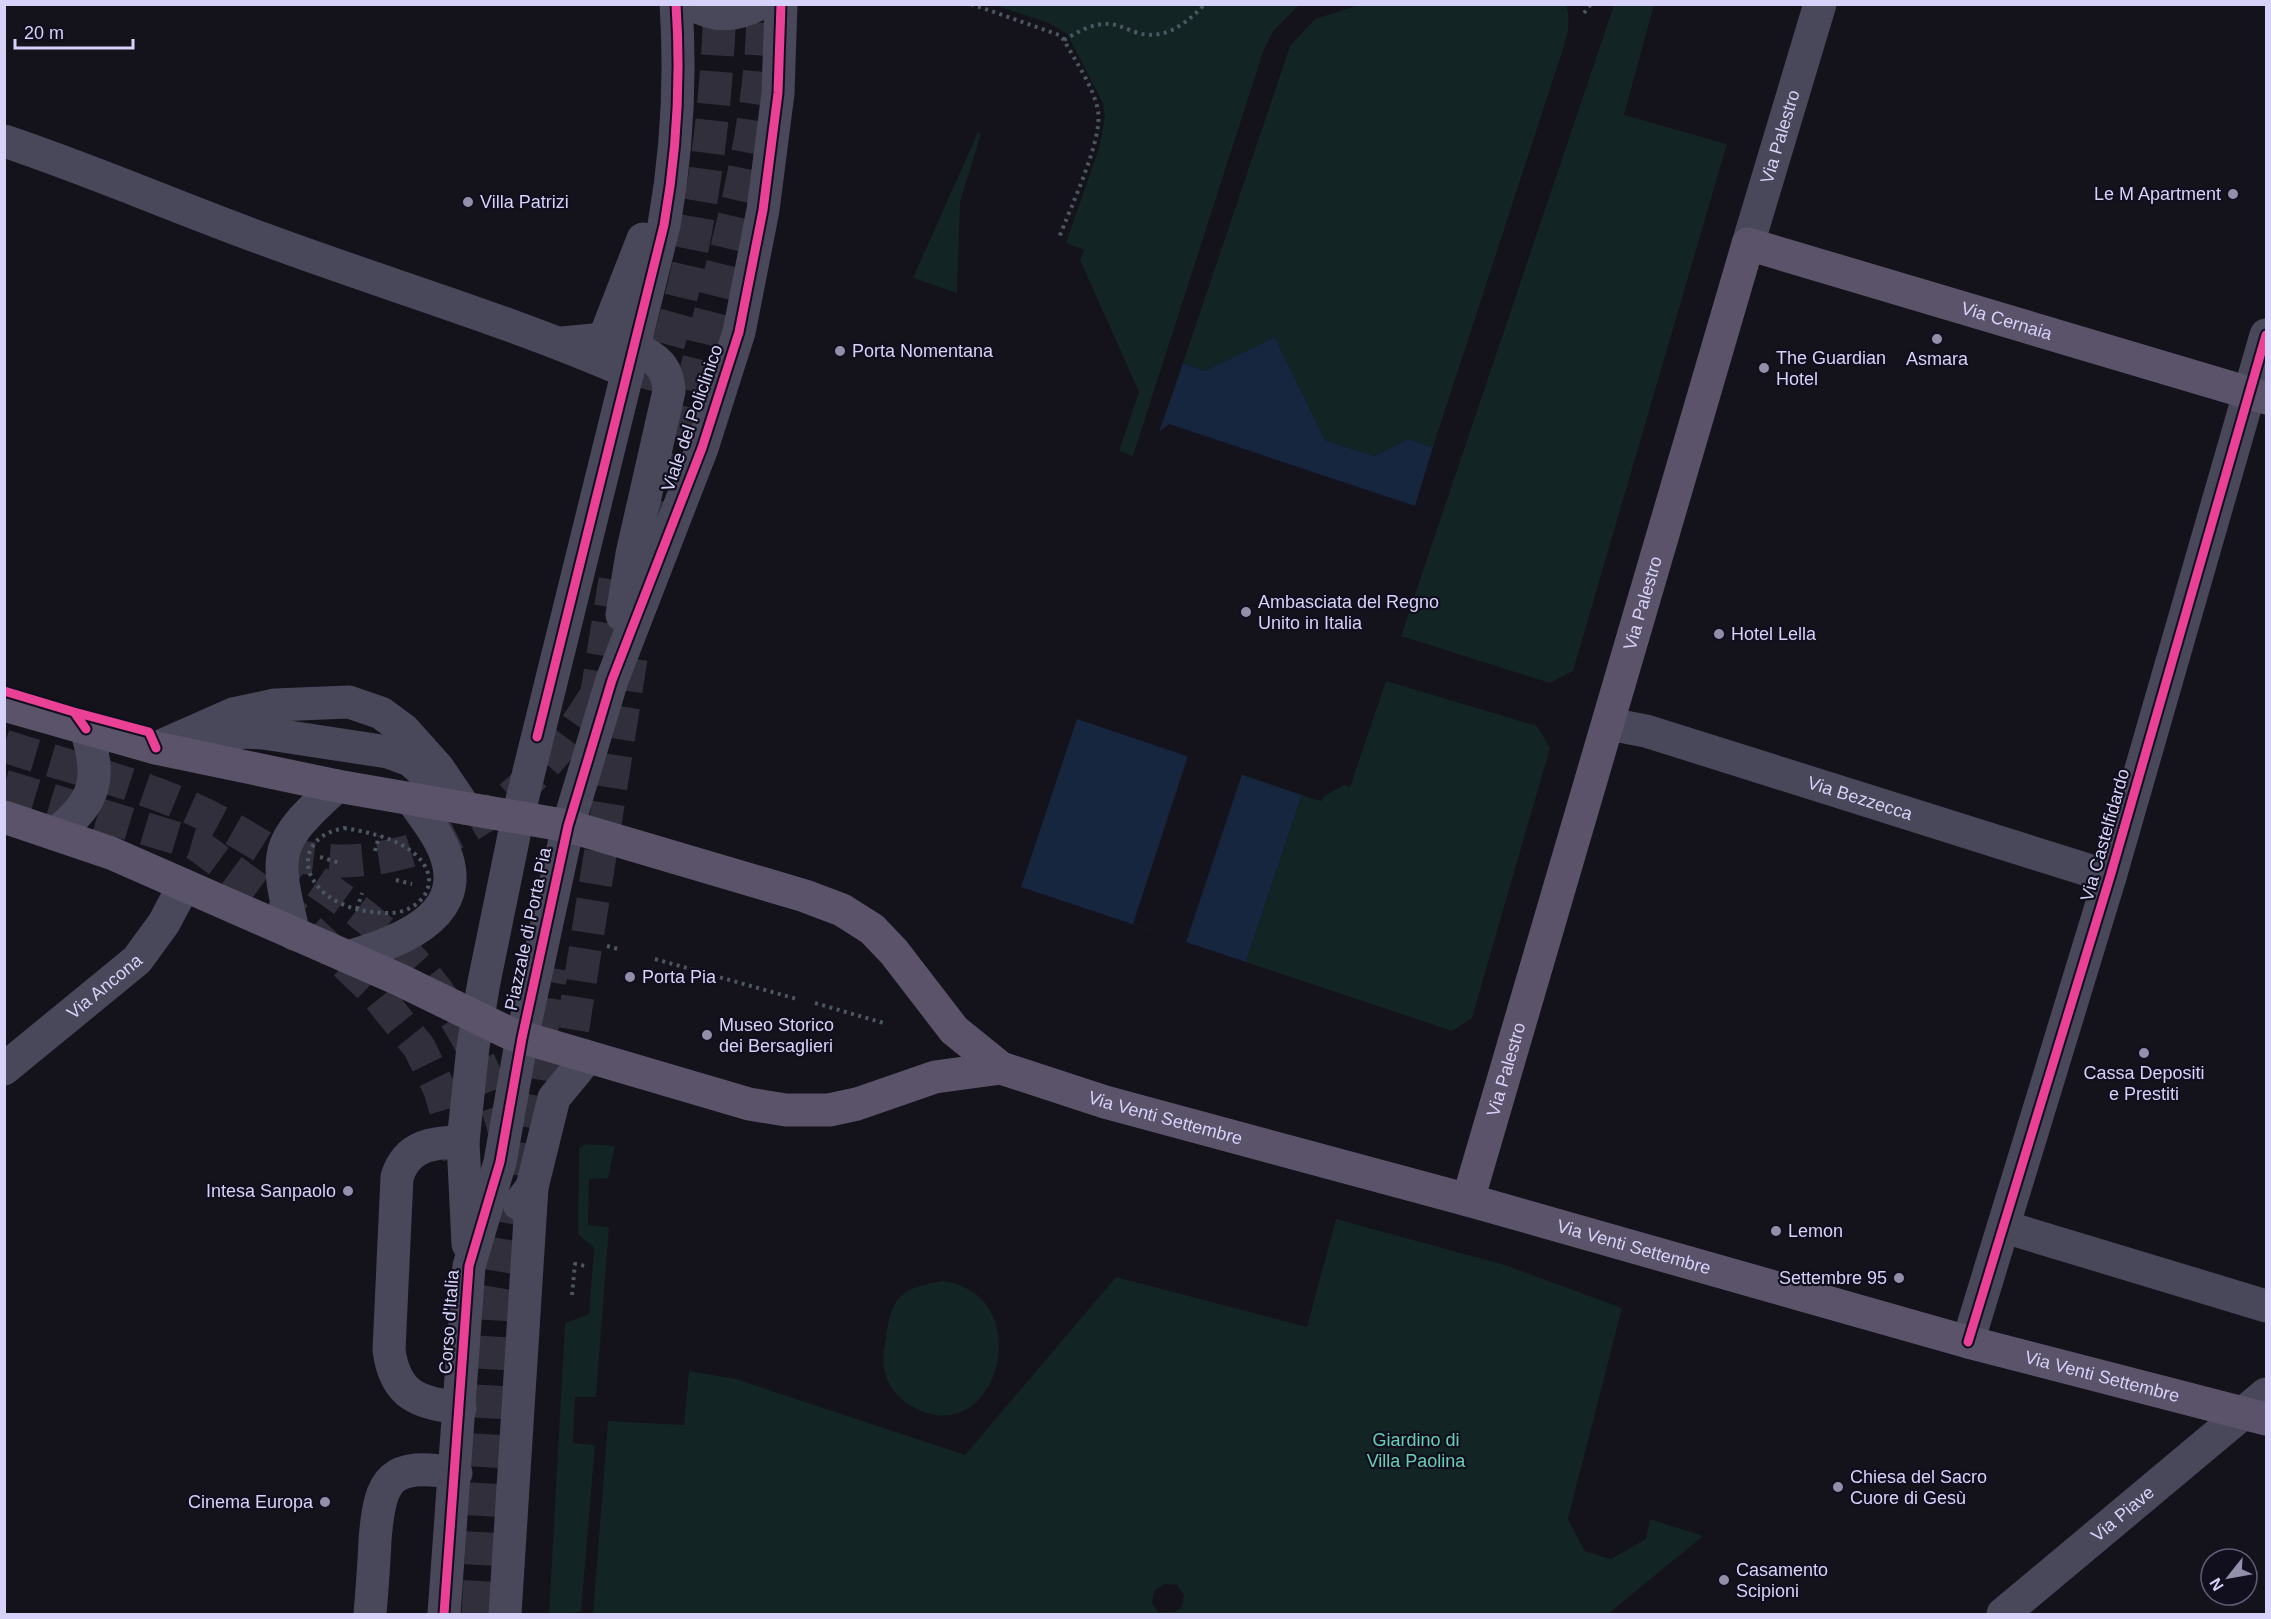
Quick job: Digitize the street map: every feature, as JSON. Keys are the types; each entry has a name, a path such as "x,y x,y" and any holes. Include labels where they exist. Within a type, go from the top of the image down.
{"main road":[{"name":"Via Cernaia","path":"1748,244 2258,395"},
{"name":"Via Palestro","path":"1468,1200 1610,724 1748,244"},
{"name":"Piazzale di Porta Pia","path":"4,705 156,748 337,786 568,826 663,853"},
{"name":"Piazzale di Porta Pia","path":"4,817 111,853 348,957 476,1020 522,1038 587,1058"},
{"name":"Via Venti Settembre","path":"663,853 823,901 863,922 894,952 954,1030 1001,1068 1105,1102 1468,1200 1968,1342 2254,1416"},
{"name":"Via Venti Settembre","path":"587,1058 749,1104 805,1112 857,1104 935,1077 1001,1068"}],"street":[{"path":"632,360 669,199 676,147 678,85 676,4"},
{"path":"693,4 710,13 720,15 742,12 759,4"},
{"name":"Viale del Policlinico","path":"568,826 612,680 702,448 739,332 763,210 778,85 781,4"},
{"name":"Via Palestro","path":"1748,244 1820,4"},
{"path":"560,343 604,339 640,252 678,85"},
{"name":"Viale del Policlinico","path":"4,141 70,163 267,241 560,343 632,360 656,360 664,369 669,391 628,573 612,680"},
{"name":"Via Castelfidardo","path":"1968,1342 2258,395 2266,335"},
{"name":"Piazzale di Porta Pia","path":"468,1266 463,1142 476,1020 518,816 632,360"},
{"path":"156,748 233,714 275,705 349,702 381,713 404,730 438,768 465,808"},
{"name":"Via Bezzecca","path":"1610,724 1646,731 2110,877"},
{"path":"56,833 82,806 94,782 96,768 86,729"},
{"path":"156,748 244,732 388,752 410,760 465,808"},
{"path":"294,934 283,883 282,852 295,826 337,786"},
{"path":"348,957 382,946 415,930 436,913 447,895 450,883 447,857 411,798"},
{"name":"Piazzale di Porta Pia","path":"522,1038 568,826"},
{"name":"Via Ancona","path":"4,1069 138,960 164,923 184,885"},
{"name":"Corso d'Italia","path":"444,1614 456,1473 468,1266 500,1162 522,1038"},
{"name":"Corso d'Italia","path":"505,1614 532,1187 554,1098 587,1058"},
{"path":"460,1408 422,1402 405,1390 391,1365 389,1350 397,1178 400,1167 413,1151 423,1145 463,1142"},
{"name":"Corso d'Italia","path":"468,1266 532,1187"},
{"path":"2005,1227 2266,1306"},
{"name":"Via Piave","path":"2003,1614 2254,1416 2266,1394"},
{"path":"370,1614 378,1509 384,1489 394,1478 408,1471 427,1469 456,1473"}],"path":[{"path":"971,4 1050,31 1064,40 1094,97 1099,122 1097,135 1059,238"},
{"path":"1064,40 1083,30 1105,24 1145,35 1167,33 1178,28 1205,4"},
{"path":"1584,13 1592,4"},
{"path":"344,828 379,836 405,847 424,864 428,889 423,900 412,909 398,914 357,909 339,903 313,880 308,867 308,854 314,841 327,832 344,828"},
{"path":"375,851 379,836"},
{"path":"357,909 362,893"},
{"path":"607,946 618,949"},
{"path":"655,959 797,999"},
{"path":"815,1003 887,1024"},
{"path":"572,1295 575,1264 586,1266"}],"green space":[{"path":"994,5 1299,5 1274,30 1264,49 1133,456 1119,451 1139,392 1080,260 1084,250 1066,243 1100,145 1105,116 1103,103 1067,34 1049,23"},
{"path":"1359,5 1566,5 1569,22 1563,49 1433,447 1408,439 1374,456 1325,440 1275,337 1205,371 1183,363 1290,46 1315,19"},
{"path":"1614,5 1654,5 1624,115 1727,144 1573,671 1550,683 1401,636"},
{"path":"978,132 981,134 960,202 957,293 913,278"},
{"path":"1386,681 1537,726 1550,748 1472,1018 1452,1031 1246,962 1302,795 1321,801 1324,796 1344,785 1350,787"},
{"path":"586,1144 615,1146 608,1178 589,1179 588,1225 609,1227 596,1397 575,1397 573,1443 595,1445 581,1612 549,1614 565,1323 589,1314 594,1248 578,1234 579,1148"},
{"name":"Giardino di Villa Paolina","path":"1336,1219 1505,1265 1622,1308 1568,1519 1585,1551 1611,1559 1646,1539 1650,1519 1703,1536 1608,1614 593,1614 608,1421 684,1425 689,1371 736,1379 965,1455 1116,1277 1307,1327","holes":["1164,1584 1177,1585 1184,1595 1182,1607 1175,1612 1158,1612 1152,1603 1154,1591"]},
{"path":"943,1281 973,1292 991,1312 999,1338 997,1365 987,1390 969,1408 946,1416 917,1409 901,1399 887,1379 883,1360 888,1323 901,1296 917,1287"}],"water":[{"path":"1275,337 1325,440 1374,456 1408,439 1433,447 1415,506 1169,424 1159,432 1183,363 1205,371"},
{"path":"1077,719 1302,795 1246,962 1021,887"}],"pier":[{"path":"1188,756 1242,774 1186,942 1133,924"}],"tunnel":[{"path":"655,392 682,295 705,178 713,109 720,4"},
{"path":"657,534 737,207 758,86 763,4"},
{"path":"595,704 615,580"},
{"path":"565,1078 633,646"},
{"path":"281,854 336,861 386,857 426,846 462,830 496,808 527,782 555,753 580,720 602,684"},
{"path":"4,746 138,787 197,811 280,857 368,919 412,960 431,983 464,1032 490,1086 507,1142"},
{"path":"4,786 196,844 298,919 373,990 419,1047 440,1090 460,1161"},
{"path":"478,1614 496,1301 552,968"}],"cycle path":[{"path":"537,737 664,225 677,115 676,4"},
{"path":"444,1614 469,1266 500,1162 522,1038 568,826 612,680 702,448 739,332 763,210 778,93 781,4"},
{"path":"1968,1342 2110,877 2266,335"},
{"path":"4,691 74,712 86,729"},
{"path":"74,712 149,732 156,748"}],"place":[{"name":"Le M Apartment","path":"2233,194"},
{"name":"Villa Patrizi","path":"468,202"},
{"name":"Asmara","path":"1937,339"},
{"name":"Porta Nomentana","path":"840,351"},
{"name":"The Guardian Hotel","path":"1764,368"},
{"name":"Ambasciata del Regno Unito in Italia","path":"1246,612"},
{"name":"Hotel Lella","path":"1719,634"},
{"name":"Porta Pia","path":"630,977"},
{"name":"Museo Storico dei Bersaglieri","path":"707,1035"},
{"name":"Cassa Depositi e Prestiti","path":"2144,1053"},
{"name":"Intesa Sanpaolo","path":"348,1191"},
{"name":"Lemon","path":"1776,1231"},
{"name":"Settembre 95","path":"1899,1278"},
{"name":"Chiesa del Sacro Cuore di Gesù","path":"1838,1487"},
{"name":"Cinema Europa","path":"325,1502"},
{"name":"Casamento Scipioni","path":"1724,1580"}]}
